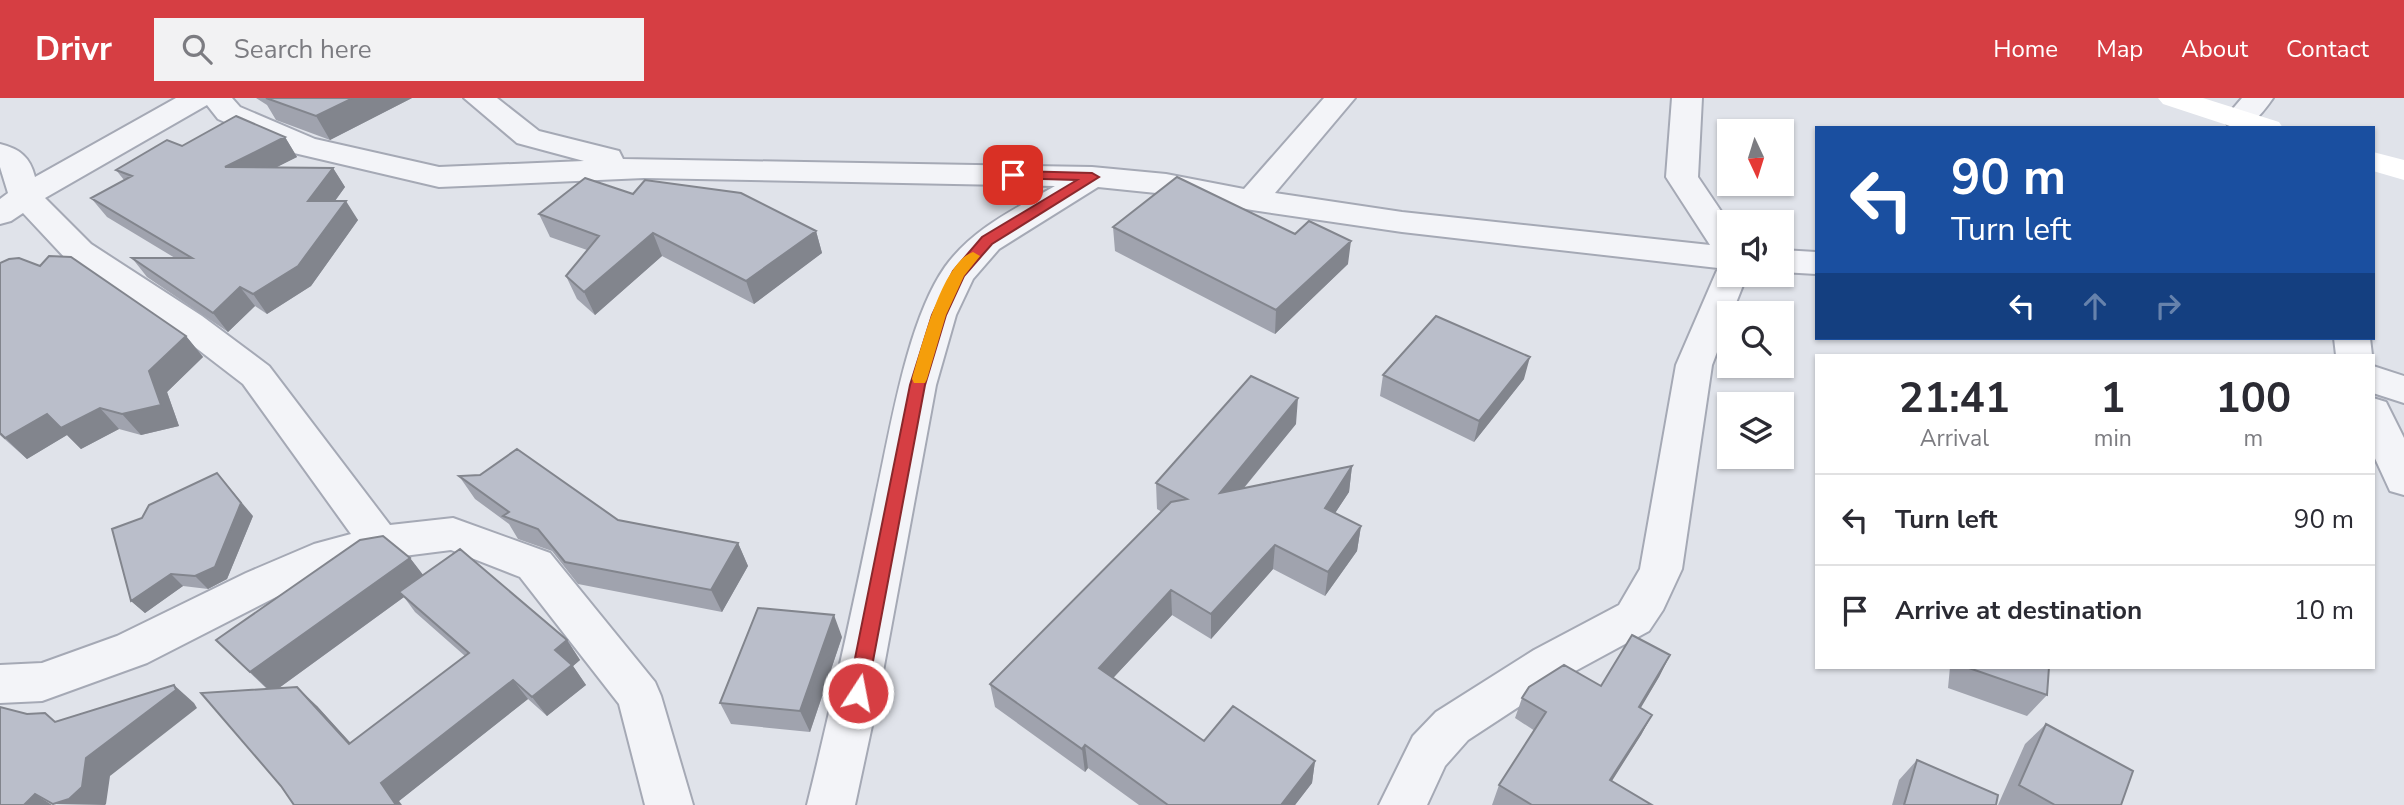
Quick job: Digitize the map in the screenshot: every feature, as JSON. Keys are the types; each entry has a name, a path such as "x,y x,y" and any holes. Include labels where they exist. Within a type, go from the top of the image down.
{"main road":[{"path":"2172,98 2249,108 2266,126"},
{"path":"2375,162 2404,170"}],"street":[{"path":"8,205 198,98"},
{"path":"217,98 229,113 305,146 439,177 644,168 1092,177 1166,184 1252,200 1402,222 1717,257"},
{"path":"479,98 528,137 644,168"},
{"path":"1252,200 1340,98"},
{"path":"1687,98 1682,177 1717,230"},
{"path":"0,153 16,163 8,205"},
{"path":"831,805 858,693 918,385 939,315 958,274 987,241 1092,177"},
{"path":"8,205 190,325 257,375 380,543"},
{"path":"1794,262 1815,263"},
{"path":"1403,805 1429,751 1452,726 1550,663 1634,618 1648,598 1661,569 1694,365 1725,287"},
{"path":"2375,380 2404,390"},
{"path":"2375,416 2404,480"},
{"path":"0,684 42,681 132,650 317,560 380,543 453,534 536,565 639,696 669,805"}],"building":[{"path":"266,98 353,98 316,116"},
{"path":"236,116 285,137 225,167 333,168 308,201 346,201 298,266 253,294 240,287 213,313 132,258 192,258 91,198 132,176 116,170 167,140 182,146"},
{"path":"1177,177 1295,234 1309,221 1351,241 1276,310 1113,227"},
{"path":"585,178 633,194 645,180 741,193 816,231 746,281 653,233 584,292 566,276 599,236 539,214"},
{"path":"49,256 71,257 186,336 149,371 161,405 122,414 100,408 61,428 47,414 5,438 0,433 0,263 19,258 40,266"},
{"path":"1436,316 1530,357 1479,421 1383,375"},
{"path":"1251,376 1298,398 1220,493 1352,466 1325,508 1361,526 1328,572 1275,545 1211,614 1171,590 1099,668 1204,741 1233,706 1315,761 1281,805 1168,805 1085,745 1082,749 990,684 1171,502 1187,499 1156,483"},
{"path":"517,449 618,520 738,543 711,590 565,562 538,529 503,516 509,512 459,476 480,475"},
{"path":"217,473 241,503 215,567 195,576 171,574 131,601 112,529 142,518 149,505"},
{"path":"383,536 410,558 250,672 216,640 360,540"},
{"path":"460,549 567,640 555,650 572,665 532,697 513,680 381,783 396,805 294,805 281,786 201,693 297,687 349,744 469,653 399,592"},
{"path":"758,608 834,615 800,711 720,703"},
{"path":"1632,635 1670,655 1639,707 1652,715 1610,780 1652,805 1532,805 1499,785 1546,712 1522,698 1529,687 1564,665 1601,686"},
{"path":"1972,669 2049,669 2047,695"},
{"path":"174,685 176,690 86,758 82,787 69,799 53,804 35,794 24,805 0,805 0,707 27,714 45,713 55,722"},
{"path":"2046,724 2133,771 2121,805 2055,805 2019,785"},
{"path":"1917,760 1998,795 1996,805 1904,805"}],"slow traffic":[{"path":"919,379 939,315 958,274 973,256"}],"route":[{"path":"858,693 918,385 939,315 958,274 987,241 1092,177 1013,175"}]}
